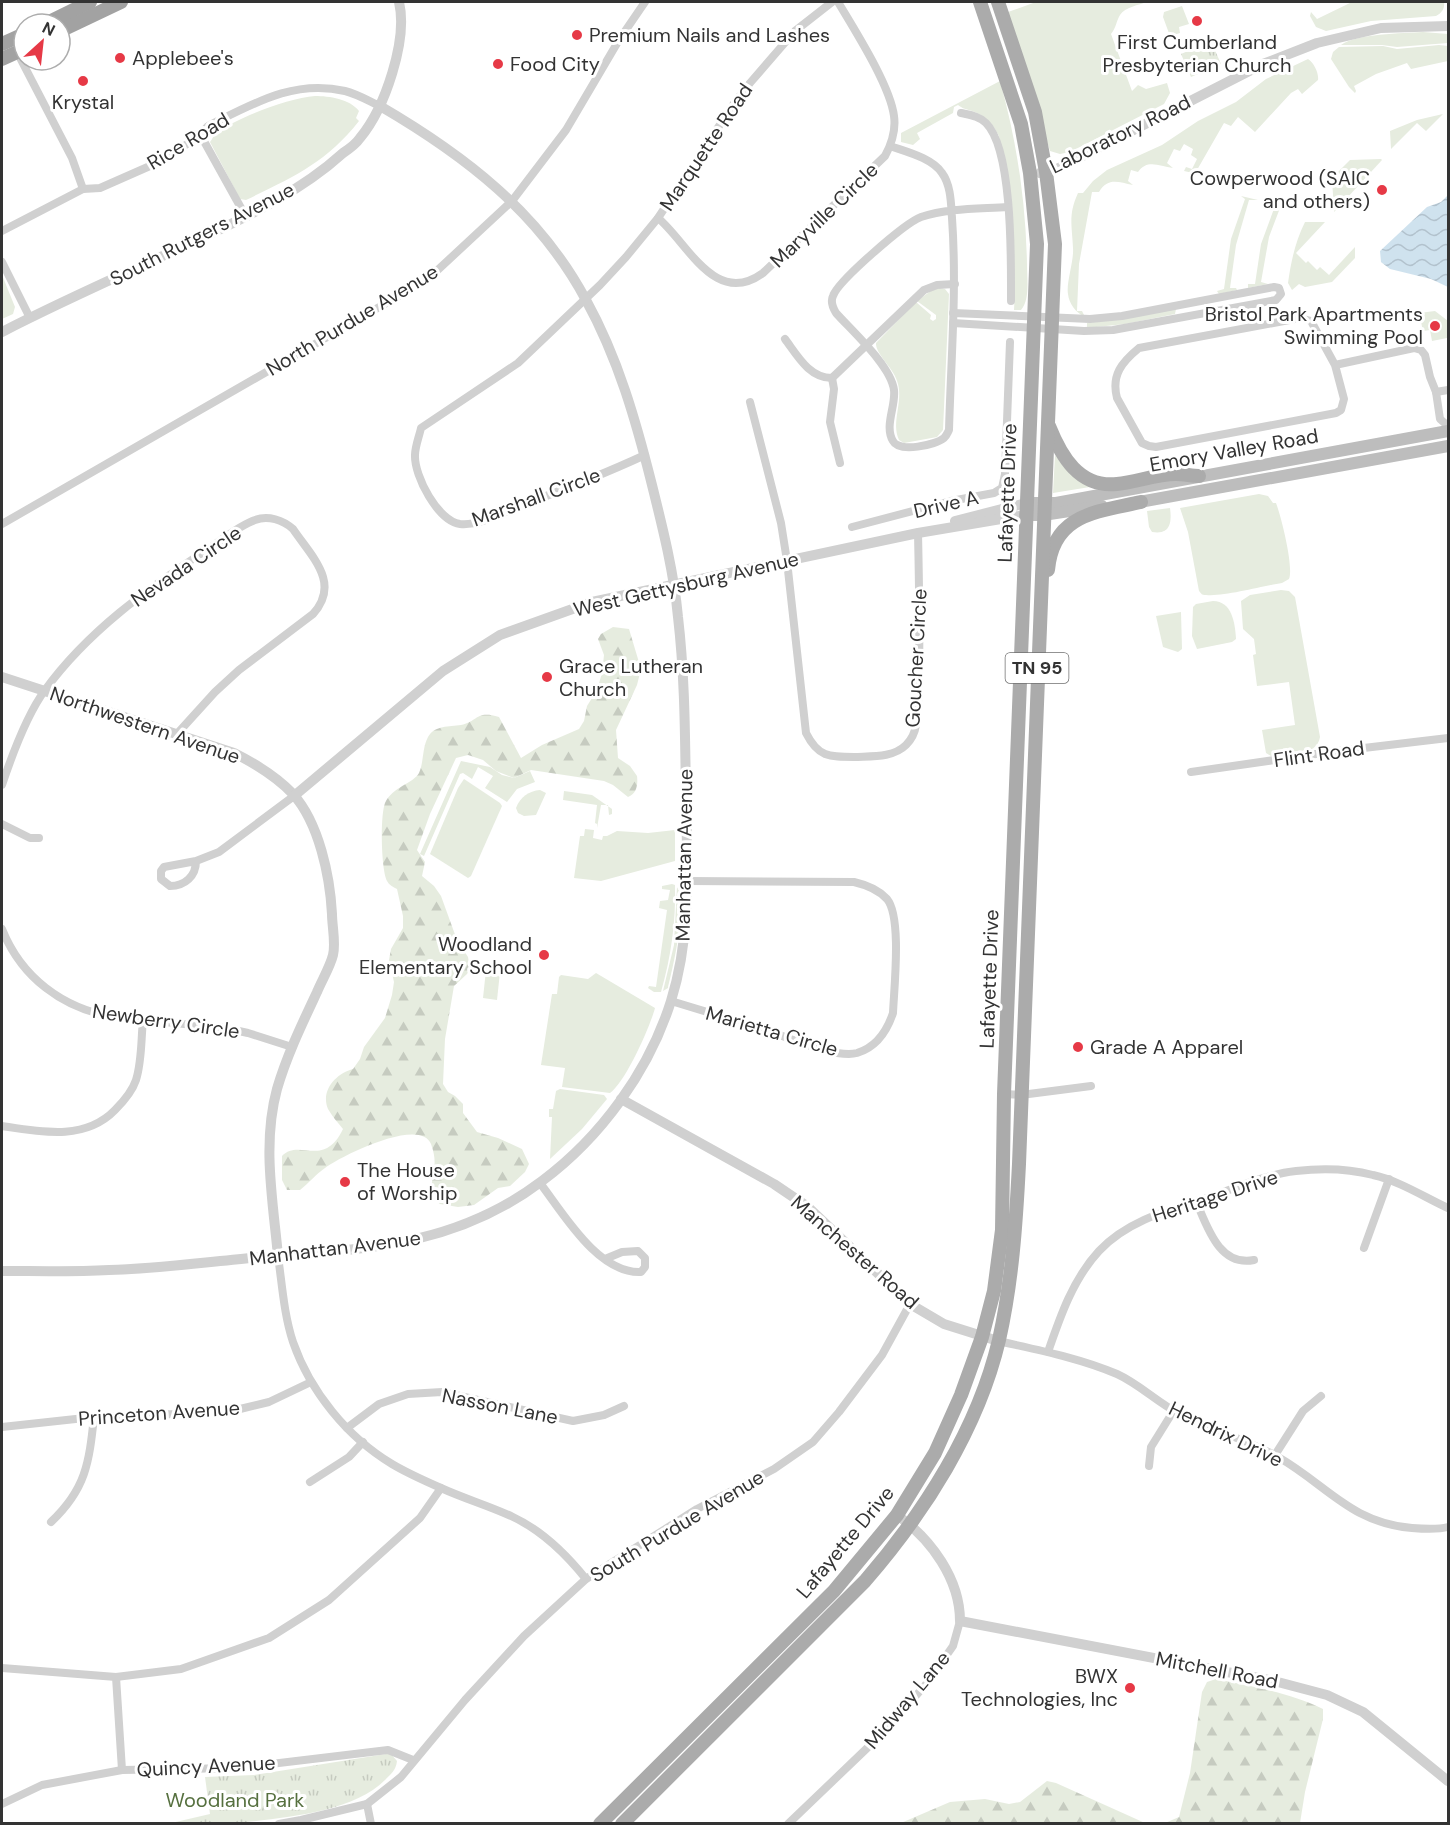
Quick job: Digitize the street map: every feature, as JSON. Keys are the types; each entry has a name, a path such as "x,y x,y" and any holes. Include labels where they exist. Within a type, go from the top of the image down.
{"highway":[{"path":"70,12 90,2"},
{"path":"72,25 121,2"}],"main road":[{"name":"Lafayette Drive","path":"600,1824 834,1591 897,1515 950,1425 982,1337 994,1291 1002,1230 1004,1094 1037,244 1030,173 1021,124 980,2"},
{"name":"Lafayette Drive","path":"622,1824 865,1581 910,1525 939,1482 970,1423 998,1341 1014,1251 1055,244 1046,172 1035,112 998,2"},
{"path":"1047,421 1064,459 1080,474 1090,479 1117,484 1175,474 1199,476"},
{"name":"Emory Valley Road","path":"1043,509 1199,476 1449,431"},
{"name":"Emory Valley Road","path":"1026,509 1141,502 1449,446"},
{"path":"1035,738 1042,719 1048,569 1052,549 1065,530 1085,515 1141,502"},
{"path":"663,1761 674,1773"}],"street":[{"name":"South Rutgers Avenue","path":"2,332 246,217 327,168 360,138 380,106 396,64 400,39 399,2"},
{"name":"North Purdue Avenue","path":"2,524 428,279 512,201 566,130 619,40 645,2"},
{"name":"Marquette Road","path":"585,299 626,257 658,218 750,83 795,31 832,2"},
{"name":"Maryville Circle","path":"658,218 712,276 730,283 750,280 763,273 880,161 890,146 894,129 891,103 838,2"},
{"name":"Laboratory Road","path":"1030,173 1055,170 1263,64 1317,43 1381,28 1449,26"},
{"path":"31,72 72,158 83,189"},
{"name":"Rice Road","path":"2,231 83,189 100,188 159,162 198,137 208,126 288,90 317,87 347,92 380,106"},
{"name":"Manhattan Avenue","path":"2,1271 111,1270 348,1251 399,1244 460,1227 514,1200 540,1183 592,1136 621,1099 646,1059 671,1002 682,959 687,921 686,720 674,583 645,455 631,406 614,360 585,299 542,235 512,201 449,148 380,106"},
{"path":"961,112 974,115 986,122 995,137 1004,172 1008,207 1011,301"},
{"path":"198,137 205,143 246,217"},
{"path":"890,146 927,161 941,172 949,192 951,212 955,284 949,430 941,440 907,448 898,446 893,442 890,427 894,393 892,381 881,362 833,308 831,300 836,290 908,223 924,216 951,212 1008,207"},
{"path":"2,262 30,318"},
{"path":"784,339 813,372 822,377 832,378 924,290 937,285 955,284"},
{"path":"953,314 1051,324 1122,316 1275,287 1280,290 1281,294 1276,300 1113,330 1084,332 1051,324"},
{"name":"Marshall Circle","path":"585,299 518,363 421,428 415,456 420,480 441,514 459,524 476,522 606,473 645,455"},
{"path":"1300,318 1311,321 1335,365 1344,399 1341,410 1336,414 1156,447 1142,443 1115,392 1117,371 1139,348 1300,318"},
{"path":"953,323 1034,323"},
{"name":"Drive A","path":"852,527 951,501 994,493 1002,488 1005,474 1010,342"},
{"path":"1335,365 1418,348 1425,355 1436,392 1440,419 1449,426"},
{"path":"832,378 834,389 830,422 840,463"},
{"path":"1436,392 1449,390"},
{"path":"750,402 781,523 787,561"},
{"name":"West Gettysburg Avenue","path":"294,796 443,671 500,635 592,602 918,533 991,511 1026,509"},
{"name":"Nevada Circle","path":"44,691 99,629 167,576 255,520 270,519 287,524 293,529 324,577 326,587 321,606 314,614 239,670 215,692 176,735"},
{"name":"Goucher Circle","path":"787,561 806,733 810,741 825,755 836,757 896,753 912,738 916,726 920,619 918,533"},
{"name":"Northwestern Avenue","path":"2,677 234,753 256,764 276,778 294,796 306,814 320,845 331,891 333,954 292,1047 277,1090 269,1136 269,1166 278,1256 292,1341 311,1382 347,1428 363,1442 392,1464 441,1488 515,1518 554,1543 586,1579"},
{"path":"2,785 23,732 44,691"},
{"name":"Flint Road","path":"1191,772 1449,738"},
{"path":"196,861 219,852 294,796"},
{"path":"2,824 30,838 39,838"},
{"name":"Marietta Circle","path":"671,1002 761,1028 832,1052 844,1053 857,1053 874,1044 886,1030 893,1013 896,932 893,910 888,900 876,890 854,882 687,881"},
{"name":"Newberry Circle","path":"2,929 8,946 26,970 48,991 96,1014 225,1028 292,1047"},
{"path":"2,1126 72,1132 87,1129 107,1118 125,1100 136,1079 142,1020"},
{"path":"1004,1094 1022,1095 1091,1086"},
{"name":"Manchester Road","path":"621,1099 774,1184 808,1208 910,1304 944,1324 998,1341"},
{"name":"Heritage Drive","path":"1048,1352 1058,1321 1072,1291 1088,1265 1100,1250 1133,1225 1158,1213 1275,1175 1297,1171 1349,1171 1371,1174 1389,1179 1449,1208"},
{"path":"1364,1248 1389,1179"},
{"path":"540,1183 572,1226 596,1253 605,1259"},
{"path":"1196,1201 1211,1235 1223,1252 1243,1262 1254,1260"},
{"name":"South Purdue Avenue","path":"279,1824 367,1804 401,1777 413,1760 524,1636 586,1579 697,1509 774,1469 813,1443 882,1354 910,1304"},
{"name":"Hendrix Drive","path":"998,1341 1048,1352 1100,1367 1118,1375 1174,1410 1215,1431 1275,1455 1348,1508 1373,1520 1395,1527 1420,1529 1449,1527"},
{"name":"Princeton Avenue","path":"2,1428 94,1417 204,1413 240,1409 269,1402 311,1382"},
{"name":"Nasson Lane","path":"347,1428 379,1404 408,1394 442,1392 573,1421 604,1415 624,1406"},
{"path":"1275,1455 1303,1411 1321,1396"},
{"path":"1149,1466 1151,1447 1174,1410"},
{"path":"51,1522 63,1511 81,1486 90,1455 94,1417"},
{"path":"310,1482 349,1457 363,1442"},
{"path":"2,1668 116,1677 181,1670 269,1638 329,1600 420,1518 441,1488"},
{"name":"Midway Lane","path":"788,1824 887,1729 927,1683 953,1646 960,1622 958,1598 949,1574 910,1525 897,1515"},
{"name":"Mitchell Road","path":"960,1622 1307,1688 1363,1713 1449,1781"},
{"path":"116,1677 122,1770"},
{"name":"Quincy Avenue","path":"2,1804 42,1785 122,1770 238,1768 388,1750 413,1760"},
{"path":"367,1804 371,1824"}],"green space":[{"path":"1036,2 1147,2 1122,12 1111,34 1132,91 1138,85 1146,89 1167,83 1170,93 1164,104 1070,152 1060,154 1050,151 1008,12"},
{"path":"1352,2 1444,2 1444,4 1443,10 1436,16 1371,21 1326,31 1316,27 1310,16 1311,12 1317,19"},
{"path":"1182,6 1189,24 1179,27 1180,33 1170,36 1163,17 1164,12"},
{"path":"1423,32 1448,34 1448,43 1397,47 1341,45 1368,36"},
{"path":"1211,41 1221,64 1191,77 1181,54"},
{"path":"1383,46 1397,49 1448,46 1448,61 1411,69 1407,63 1376,74 1354,86 1355,93 1331,59 1333,52 1339,47"},
{"path":"1308,59 1316,68 1318,80 1302,94 1298,89 1291,93 1255,132 1238,117 1231,126 1224,123 1197,170 1203,173 1202,175 1184,171 1186,167 1192,169 1197,159 1191,155 1193,149 1184,144 1180,151 1174,149 1167,163 1173,168 1149,164 1138,172 1131,170 1128,181 1133,185 1110,182 1099,192 1092,192 1079,264 1077,311 1070,301 1068,289 1073,253 1072,214 1078,193 1083,193 1107,170 1162,145 1198,121 1236,102 1266,79"},
{"path":"1000,81 1016,150 1025,219 1027,289 1026,301 1021,310 1014,310 1015,289 999,136 994,128 981,115 958,105 954,107 953,113 917,133 920,139 913,145 901,142 901,133"},
{"path":"315,96 345,101 359,111 356,118 359,121 334,148 308,168 246,200 240,199 210,142 215,134 238,120 264,109 292,100"},
{"path":"1443,114 1426,131 1417,123 1391,149 1390,131 1417,120"},
{"path":"1381,159 1334,212 1332,178 1350,160"},
{"path":"1241,196 1258,200 1249,200 1236,245 1230,288 1237,290 1219,294 1217,291 1224,289 1231,239 1245,199"},
{"path":"1270,204 1288,208 1286,210 1280,208 1269,237 1261,282 1268,284 1248,288 1248,284 1255,284 1261,244 1275,206"},
{"path":"1305,222 1325,222 1296,253 1306,263 1308,261 1317,270 1320,267 1329,275 1355,247 1355,258 1332,282 1305,287 1299,284 1292,290 1288,283 1291,267"},
{"path":"2,275 15,307 13,314 2,319"},
{"path":"945,289 949,294 943,430 937,437 904,443 899,440 896,426 898,384 876,343 916,302 931,315 930,319 933,321 936,319 936,315 917,301 932,290"},
{"path":"1176,309 1175,314 1125,324 1087,328 1087,323"},
{"name":"Bristol Park Apartments Swimming Pool","path":"1435,311 1448,321 1448,344 1447,338 1432,341 1430,330 1423,331 1419,313"},
{"path":"1055,455 1064,467 1090,487 1053,493"},
{"path":"1259,494 1268,496 1273,503 1276,503 1290,564 1289,579 1282,583 1233,593 1202,595 1199,591 1188,532 1180,508"},
{"path":"1170,508 1171,518 1166,530 1152,532 1147,511"},
{"path":"1281,590 1289,591 1295,597 1320,737 1318,743 1307,751 1271,756 1266,753 1262,730 1295,725 1289,682 1257,686 1253,655 1256,654 1254,639 1243,629 1241,601 1250,595"},
{"path":"1219,602 1228,609 1235,626 1236,639 1232,642 1197,649 1192,636 1193,607 1196,604"},
{"path":"1181,612 1182,649 1178,652 1163,647 1156,616"},
{"path":"613,627 629,629 641,669 637,685 616,730 618,758 630,766 637,776 637,785 633,794 628,797 604,781 531,770 514,778 496,771 483,760 468,755 456,758 430,814 417,850 425,862 422,876 434,886 441,896 457,940 468,957 470,969 454,986 445,1039 443,1084 448,1092 463,1104 463,1113 477,1132 498,1138 522,1149 529,1164 525,1172 510,1186 498,1188 474,1205 458,1207 440,1204 432,1198 435,1159 431,1144 424,1137 412,1134 396,1136 362,1148 325,1168 300,1190 287,1190 282,1180 282,1156 289,1151 328,1148 336,1141 343,1129 328,1109 326,1095 328,1089 336,1078 353,1069 360,1059 364,1047 385,1018 392,995 394,982 389,960 391,949 403,928 403,916 397,889 387,881 383,866 382,830 385,803 393,793 413,780 419,773 426,741 438,728 467,724 485,715 499,717 521,758 542,745 579,729 584,721 587,706 597,690 602,673 604,655 598,639 601,634"},
{"path":"461,761 490,767 502,775 514,778 530,771 535,782 517,789 507,802 485,788 493,776 478,767 472,779 463,773 460,774 424,856 420,854"},
{"path":"464,779 502,806 471,876 468,878 430,854"},
{"path":"540,790 546,793 536,815 524,816 518,813 516,808 522,798"},
{"path":"564,791 592,795 606,805 601,805 597,828 595,823 597,805 563,800"},
{"path":"608,806 612,809 612,814 609,815"},
{"path":"585,829 594,830 593,838 602,840 603,836 617,831 648,833 675,830 675,861 601,881 574,878 580,836 584,836"},
{"path":"675,885 674,926 668,966 661,992 654,992 648,988 649,986 656,987 667,910 659,908 660,901 668,900 670,890 662,889 662,886"},
{"path":"677,887 681,907 678,936 668,988 663,991 674,945"},
{"path":"486,970 500,972 497,1000 483,998"},
{"path":"596,973 655,1008 643,1041 630,1067 610,1093 562,1087 565,1068 541,1065 552,994 557,994 559,977 561,975 588,979"},
{"path":"560,1089 604,1095 607,1099 582,1129 550,1159 552,1117 549,1117 549,1109 553,1109 556,1091"},
{"path":"1216,1679 1284,1694 1323,1709 1323,1719 1305,1792 1300,1823 1165,1823 1179,1817 1190,1773 1202,1692 1207,1682"},
{"name":"Woodland Park","path":"391,1754 397,1761 389,1776 371,1791 336,1807 295,1816 237,1823 167,1824 210,1814 205,1777 254,1775"},
{"path":"1047,1781 1145,1823 901,1823 950,1802 985,1799 1009,1804 1020,1802"}],"water":[{"path":"1448,195 1448,287 1431,279 1390,269 1381,262 1380,251 1427,207 1441,202"}],"place":[{"name":"First Cumberland Presbyterian Church","path":"1197,21"},
{"name":"Premium Nails and Lashes","path":"577,35"},
{"name":"Applebee's","path":"120,58"},
{"name":"Food City","path":"498,64"},
{"name":"Krystal","path":"83,81"},
{"name":"Cowperwood (SAIC and others)","path":"1382,190"},
{"name":"Bristol Park Apartments Swimming Pool","path":"1435,326"},
{"name":"Grace Lutheran Church","path":"547,677"},
{"name":"Woodland Elementary School","path":"544,955"},
{"name":"Grade A Apparel","path":"1078,1047"},
{"name":"The House of Worship","path":"345,1182"},
{"name":"BWX Technologies, Inc","path":"1130,1688"}]}
